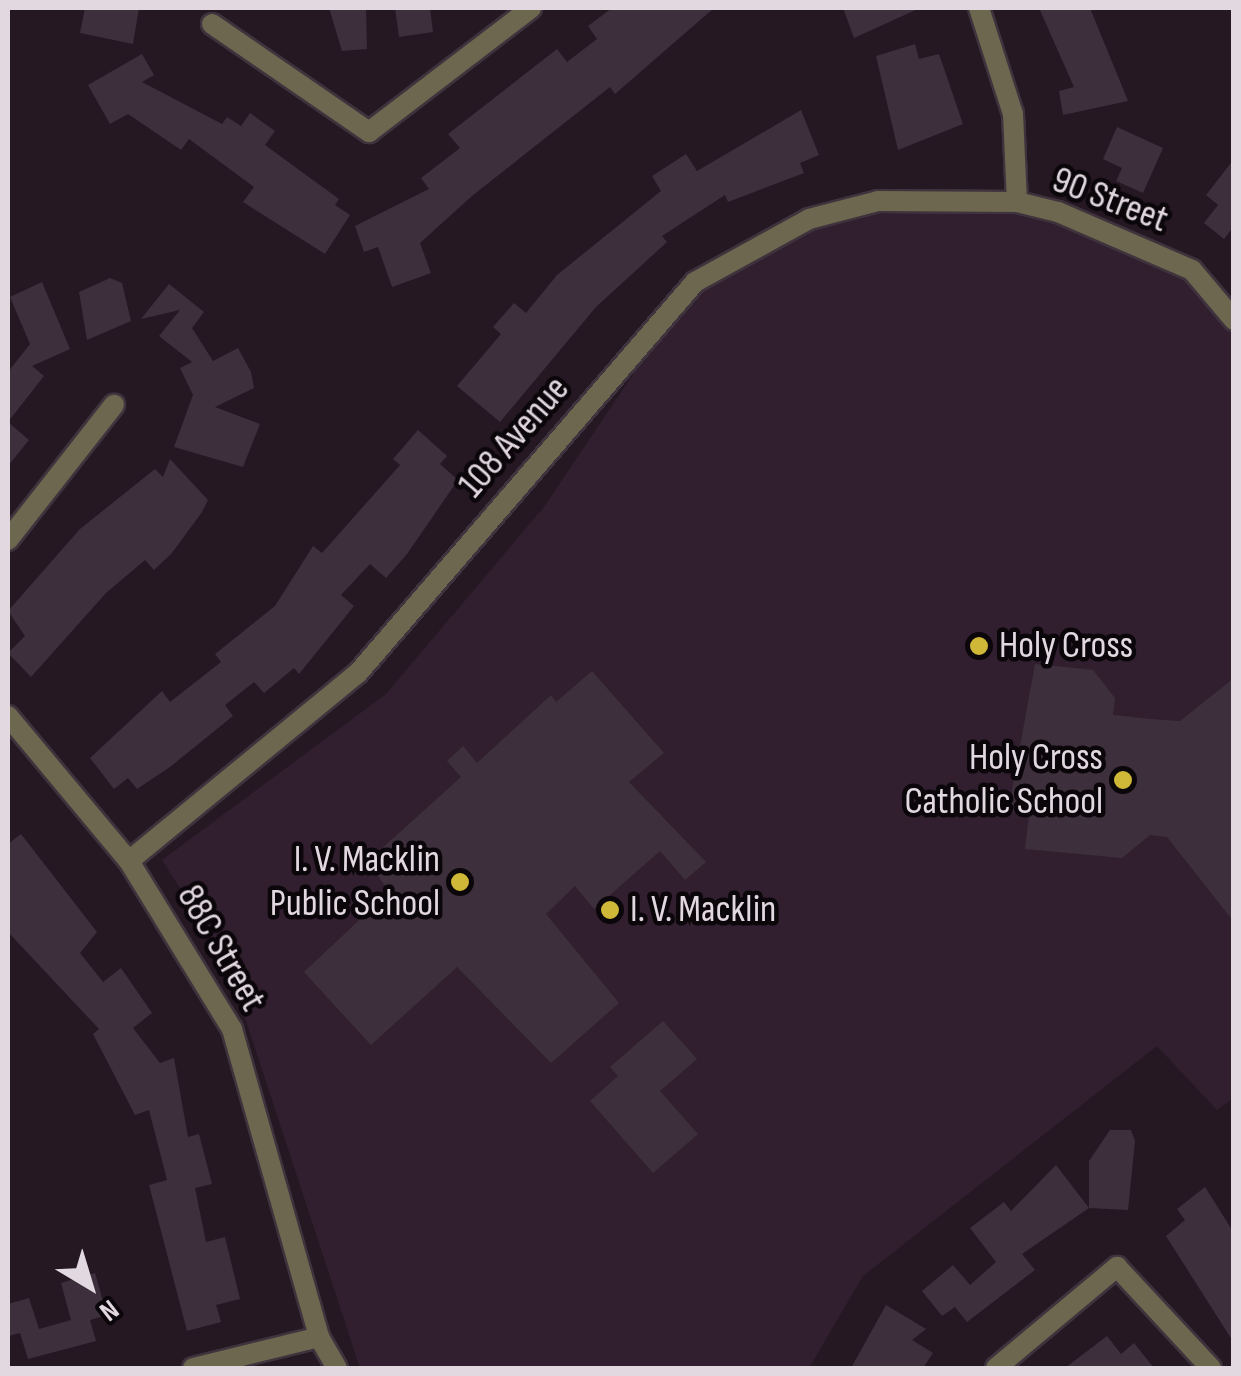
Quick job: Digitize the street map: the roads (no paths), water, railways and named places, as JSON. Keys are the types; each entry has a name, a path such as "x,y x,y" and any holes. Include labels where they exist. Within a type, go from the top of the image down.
{"street":[{"path":"212,24 369,132 531,8"},
{"name":"90 Street","path":"979,8 1013,114 1017,202 1089,223 1192,270 1234,320"},
{"name":"108 Avenue","path":"128,861 358,673 695,282 809,218 878,202 1017,202"},
{"path":"8,540 114,404"},
{"name":"88C Street","path":"8,716 128,861 232,1029 319,1337 337,1368"},
{"path":"996,1368 1117,1267 1211,1368"},
{"path":"193,1368 319,1337"}],"place":[{"name":"Holy Cross","path":"979,646"},
{"name":"Holy Cross Catholic School","path":"1123,780"},
{"name":"I. V. Macklin Public School","path":"460,882"},
{"name":"I. V. Macklin","path":"610,910"}]}
